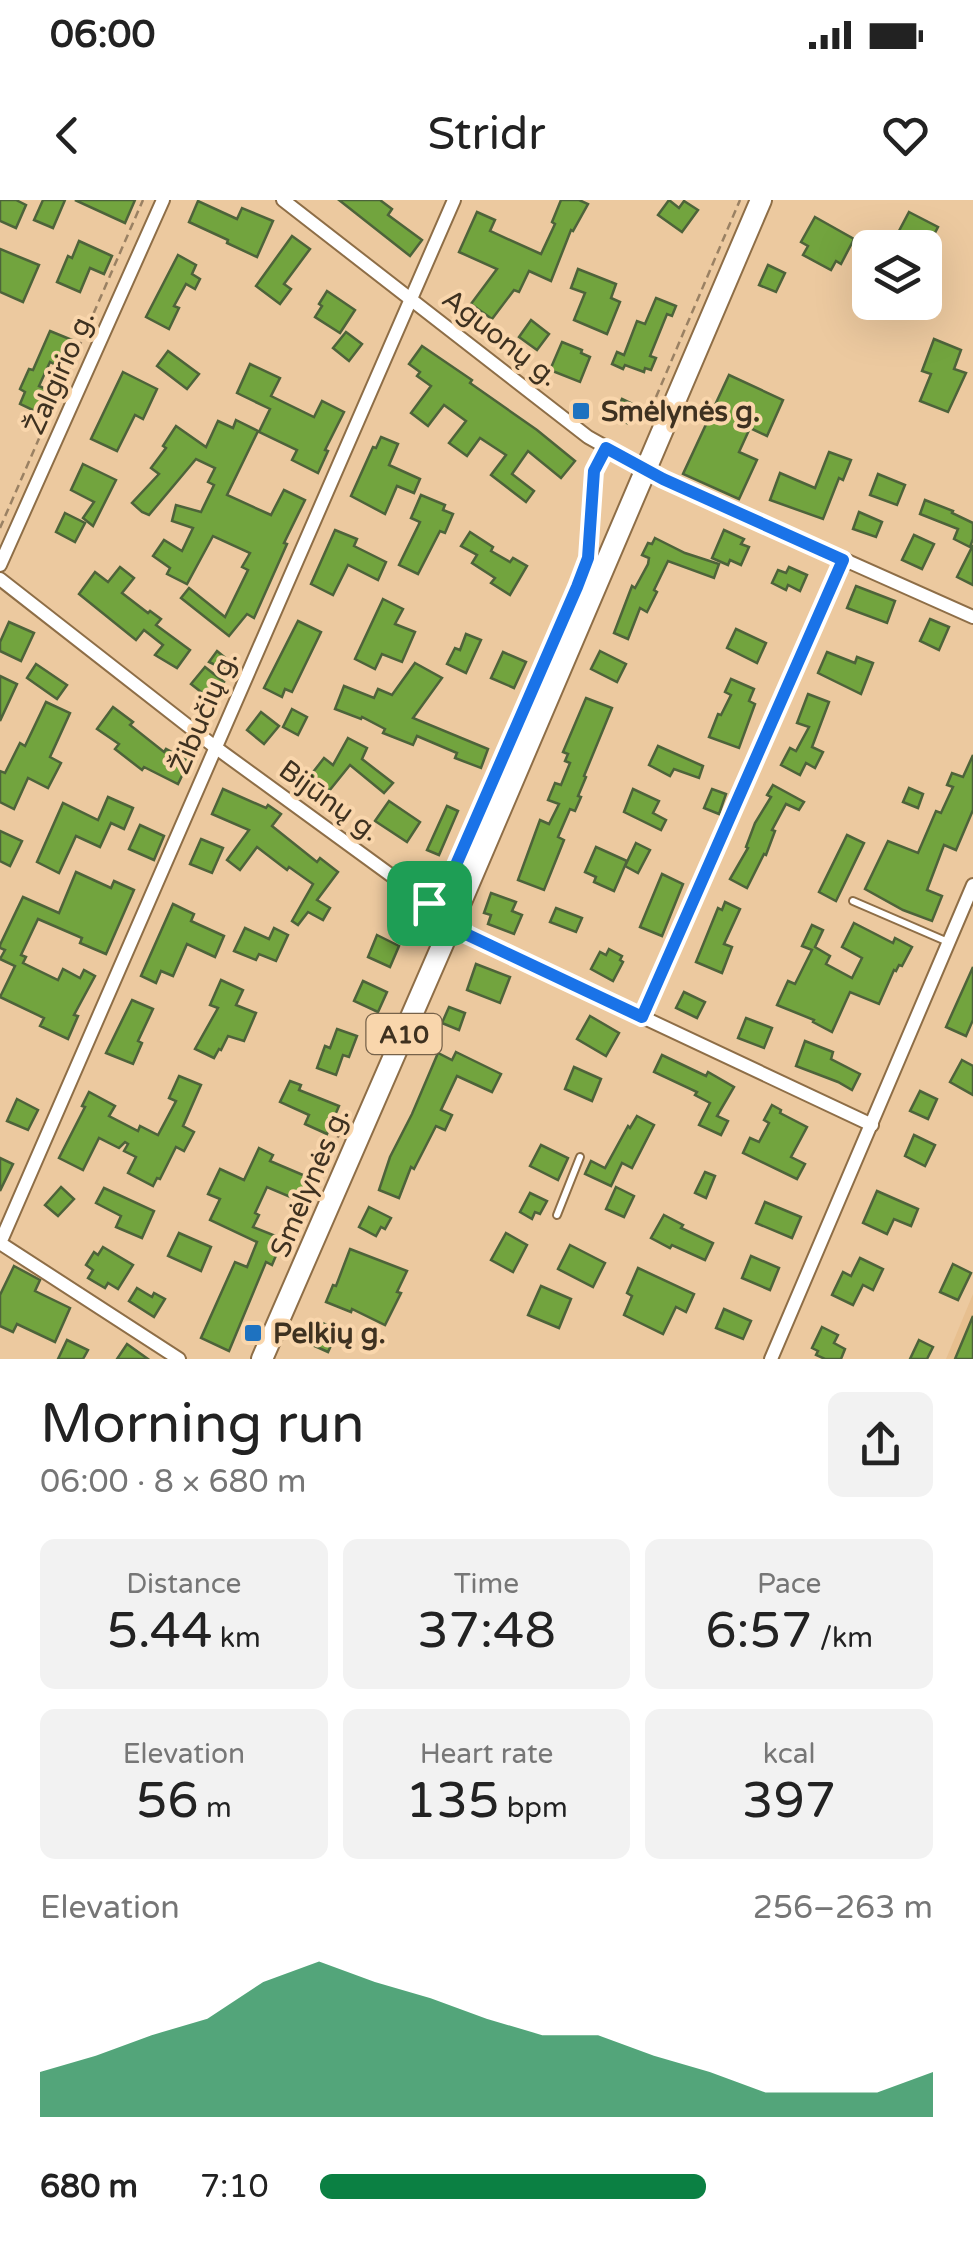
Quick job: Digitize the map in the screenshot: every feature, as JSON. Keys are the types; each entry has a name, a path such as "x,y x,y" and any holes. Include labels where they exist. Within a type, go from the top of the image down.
{"highway":[{"name":"Smėlynės g.","path":"262,1359 761,200"}],"street":[{"name":"Žalgirio g.","path":"0,565 163,200"},
{"name":"Aguonų g.","path":"283,200 606,448 645,470 973,618"},
{"name":"Žibučių g.","path":"179,1359 0,1244 454,200"},
{"path":"642,1017 843,560"},
{"name":"Bijūnų g.","path":"0,579 215,747 468,935 872,1126"},
{"path":"771,1359 973,885"}],"lane":[{"path":"853,901 949,942"},
{"path":"557,1215 580,1157"}],"path":[{"path":"0,528 143,200"},
{"path":"653,405 740,200"},
{"path":"588,558 594,471 606,448"},
{"path":"428,936 429,903 452,874 475,822"},
{"path":"295,1237 347,1117"}],"shaded area":[{"path":"973,1294 973,1359 946,1359"}],"building":[{"path":"0,200 16,200 26,205 16,228 0,221"},
{"path":"43,200 65,200 53,228 34,220"},
{"path":"75,200 135,200 125,223"},
{"path":"339,200 380,200 392,209 388,215 422,240 410,256"},
{"path":"561,200 588,204 571,230 551,281 529,271 519,292 514,290 492,319 471,304 497,269 459,252 477,212 495,220 490,231 541,254"},
{"path":"669,200 679,208 684,201 698,210 682,232 658,215"},
{"path":"198,201 237,219 242,208 273,221 257,257 189,222"},
{"path":"909,212 938,227 936,230 900,230"},
{"path":"815,217 852,238 841,264 836,261 831,270 803,255 808,246 801,242"},
{"path":"292,236 310,249 284,284 291,289 280,304 256,286"},
{"path":"79,241 112,256 104,274 90,268 80,292 57,282"},
{"path":"0,249 39,265 23,302 0,292"},
{"path":"178,255 196,265 192,274 200,279 195,289 186,284 174,306 179,308 169,329 146,317"},
{"path":"768,265 785,273 776,292 759,285"},
{"path":"578,269 616,284 611,298 620,302 607,334 574,320 585,293 571,288"},
{"path":"327,291 355,310 340,333 315,317"},
{"path":"656,298 676,306 672,316 667,314 650,356 656,358 651,370 645,368 644,372 625,365 623,369 612,364 617,352 624,355 637,321 645,324"},
{"path":"531,320 549,334 537,350 519,337"},
{"path":"50,331 72,340 60,367 50,362 39,386 46,389 39,413 20,404 25,392 20,389"},
{"path":"346,332 362,344 349,361 333,348"},
{"path":"934,339 961,350 954,369 966,373 948,412 920,401 931,374 922,371"},
{"path":"562,342 590,357 580,382 550,370"},
{"path":"422,346 575,461 561,478 528,451 512,474 534,491 526,502 491,475 506,455 480,438 467,456 449,443 466,421 444,405 428,426 411,413 431,386 409,364"},
{"path":"168,351 199,374 187,389 157,366"},
{"path":"250,364 280,378 271,396 314,417 322,401 344,412 318,473 292,460 297,450 259,432 270,409 237,393"},
{"path":"123,372 157,389 143,419 135,415 117,451 91,439"},
{"path":"729,375 783,400 767,436 750,428 739,452 757,460 739,499 683,474"},
{"path":"622,399 635,405 627,423 614,417"},
{"path":"236,420 258,431 227,495 271,515 284,490 305,500 254,618 247,614 229,636 181,598 189,588 225,617 248,570 242,567 250,553 213,536 187,584 167,574 170,568 153,556 164,540 182,551 193,528 172,521 176,505 201,512 214,485 208,482 215,468 196,459 149,515 132,503 159,474 151,468 176,426 206,447 218,421 233,428"},
{"path":"381,437 398,444 389,465 420,479 414,493 397,486 385,514 351,496"},
{"path":"829,452 851,460 843,480 839,478 823,519 770,500 780,473 815,488"},
{"path":"83,464 116,480 93,526 83,518 94,502 71,490"},
{"path":"878,474 905,485 897,505 870,495"},
{"path":"421,495 445,505 443,510 453,514 418,574 399,565 420,522 411,518"},
{"path":"925,500 973,523 970,547 954,539 958,529 920,514"},
{"path":"859,512 882,522 876,537 853,529"},
{"path":"65,513 85,523 75,542 56,532"},
{"path":"335,530 357,539 354,546 386,562 378,580 348,565 333,595 311,584"},
{"path":"724,530 744,539 741,544 749,547 741,565 730,560 728,565 712,558"},
{"path":"470,532 493,547 491,551 527,566 510,595 491,583 495,578 472,563 477,555 461,546"},
{"path":"914,535 934,544 922,569 902,560"},
{"path":"655,538 719,564 714,578 668,561 647,612 640,608 628,639 614,633 632,586 635,588 648,564 649,558 642,555"},
{"path":"973,545 973,585 957,577"},
{"path":"120,567 134,578 122,593 161,619 156,625 190,650 177,668 155,655 163,645 144,630 136,640 79,594 95,572 108,582"},
{"path":"789,567 807,575 800,591 772,583 778,570 786,573"},
{"path":"856,586 895,601 887,623 847,608"},
{"path":"383,599 403,609 395,624 415,632 402,662 382,654 375,669 355,659"},
{"path":"930,619 949,627 939,650 920,641"},
{"path":"298,621 321,632 292,692 285,689 282,697 264,688"},
{"path":"9,622 34,633 21,661 0,651"},
{"path":"736,629 766,643 757,663 727,648"},
{"path":"466,634 481,640 466,673 447,664 455,648 460,650"},
{"path":"217,651 239,669 236,675 209,662"},
{"path":"600,651 626,664 617,682 591,669"},
{"path":"503,652 526,662 514,688 491,678"},
{"path":"827,652 855,663 857,657 873,663 861,694 818,673"},
{"path":"415,663 442,678 413,718 488,749 481,768 417,736 413,745 383,733 385,729 362,717 335,709 344,686 374,698 378,689 392,695"},
{"path":"36,664 67,685 57,699 27,678"},
{"path":"205,667 224,682 210,699 191,684"},
{"path":"0,676 17,684 0,721"},
{"path":"731,679 754,689 749,701 755,704 739,748 709,737 731,695 725,692"},
{"path":"808,694 829,702 812,747 823,752 815,768 806,763 800,775 781,765 790,748 796,751 809,727 797,723"},
{"path":"586,698 612,708 584,776 578,796 581,797 575,811 570,809 558,837 564,840 544,890 518,880 540,820 549,824 559,804 548,800 555,783 561,785 570,763 565,761 568,754 563,752"},
{"path":"46,702 70,713 50,757 61,763 48,788 28,778 14,809 0,802 0,771 5,773 20,743 25,746"},
{"path":"113,707 164,752 166,749 189,761 178,784 144,767 142,770 115,749 119,744 97,729"},
{"path":"292,709 307,717 298,735 283,727"},
{"path":"261,712 279,726 264,744 247,730"},
{"path":"348,738 367,748 362,759 393,783 384,793 350,765 329,791 310,776 324,758 333,765"},
{"path":"658,746 703,766 699,778 674,769 670,776 649,765"},
{"path":"973,755 973,810 956,850 944,845 927,890 942,896 932,921 865,889 888,841 918,853 936,811 941,813 953,787 947,785 952,773 963,777"},
{"path":"773,785 804,802 799,810 786,804 772,830 775,831 766,855 747,888 730,879 748,848"},
{"path":"909,788 923,794 918,808 903,802"},
{"path":"223,789 266,808 268,805 281,814 272,826 317,862 320,858 338,872 317,900 330,908 323,920 308,912 298,925 292,921 313,884 257,847 240,870 227,860 249,830 212,814"},
{"path":"633,789 659,801 653,813 666,820 661,830 624,812"},
{"path":"712,789 726,794 719,814 704,808"},
{"path":"108,797 133,808 124,829 111,823 100,847 76,836 59,873 37,862 63,803 98,820"},
{"path":"389,801 420,822 407,842 375,821"},
{"path":"447,806 458,811 439,855 427,850"},
{"path":"140,825 164,836 154,860 129,849"},
{"path":"0,831 22,841 10,866 0,861"},
{"path":"847,835 864,843 836,901 819,892"},
{"path":"201,839 223,848 212,873 190,864"},
{"path":"636,843 650,850 638,873 625,866"},
{"path":"596,847 627,861 614,891 594,882 596,877 585,872"},
{"path":"76,872 111,888 114,881 134,890 106,954 80,943 82,938 38,919 21,955 26,957 23,963 58,980 63,969 80,978 84,970 95,976 74,1015 78,1016 68,1039 40,1026 44,1018 0,997 15,966 0,959 5,950 0,945 23,897 59,913"},
{"path":"662,874 683,884 662,936 640,927"},
{"path":"491,893 516,902 512,911 522,915 514,934 488,924 491,915 484,913"},
{"path":"725,902 740,909 724,944 732,947 722,973 696,962 718,908 722,910"},
{"path":"173,904 194,914 191,921 224,936 215,957 187,944 173,976 161,971 156,983 141,976"},
{"path":"556,908 582,918 576,932 550,922"},
{"path":"854,923 893,943 895,938 912,947 902,966 894,970 879,1004 850,992 832,1032 777,1005 788,981 795,984 812,950 802,946 812,925 823,930 815,947 830,956 826,964 852,978 862,958 842,947"},
{"path":"245,928 269,939 274,928 288,935 276,961 259,954 256,960 234,951"},
{"path":"377,935 399,946 390,967 368,957"},
{"path":"609,949 622,956 623,962 613,981 591,969 600,952 606,955"},
{"path":"476,964 510,977 500,1003 467,990"},
{"path":"973,967 973,1020 966,1036 946,1027"},
{"path":"221,980 243,990 236,1005 256,1013 244,1041 228,1036 214,1058 195,1049 218,1008 210,1005"},
{"path":"363,981 387,992 378,1012 354,1001"},
{"path":"684,992 705,1002 697,1018 676,1008"},
{"path":"132,1000 153,1009 138,1041 142,1043 133,1064 106,1053"},
{"path":"449,1007 465,1013 459,1030 442,1023"},
{"path":"590,1016 619,1033 606,1056 577,1039"},
{"path":"746,1018 772,1028 764,1048 738,1038"},
{"path":"337,1029 357,1036 349,1057 343,1055 336,1075 317,1068"},
{"path":"805,1041 833,1052 831,1059 860,1074 852,1090 796,1066"},
{"path":"456,1052 501,1074 492,1092 457,1076 441,1110 452,1115 445,1130 436,1126 414,1169 411,1167 399,1198 379,1190 438,1053 452,1060"},
{"path":"662,1055 706,1076 708,1072 734,1087 717,1116 728,1121 721,1135 699,1125 710,1103 695,1095 697,1092 654,1072"},
{"path":"962,1060 973,1066 973,1095 950,1082"},
{"path":"574,1067 601,1079 592,1101 565,1089"},
{"path":"179,1076 201,1085 183,1126 194,1132 184,1151 176,1147 153,1186 128,1173 136,1157 124,1151 128,1144 125,1142 119,1148 99,1138 83,1170 59,1158 89,1092 115,1106 109,1116 138,1131 140,1126 158,1135 176,1101 169,1098"},
{"path":"290,1081 301,1085 299,1090 339,1106 327,1134 305,1124 309,1115 280,1102"},
{"path":"920,1091 937,1099 928,1119 910,1111"},
{"path":"17,1099 38,1110 28,1130 7,1121"},
{"path":"772,1105 807,1127 791,1157 805,1164 797,1179 743,1153 750,1138 759,1142 769,1123 764,1120"},
{"path":"637,1116 654,1125 632,1168 622,1163 611,1186 585,1174 591,1161 605,1168"},
{"path":"914,1135 935,1145 925,1166 905,1156"},
{"path":"541,1145 568,1158 558,1180 530,1166"},
{"path":"259,1148 273,1155 270,1161 310,1178 300,1201 267,1187 253,1227 283,1239 272,1265 266,1262 229,1351 201,1338 235,1262 247,1267 257,1242 210,1220 220,1199 208,1194 220,1169 244,1180"},
{"path":"0,1158 13,1164 0,1191"},
{"path":"705,1172 715,1176 706,1198 695,1193"},
{"path":"61,1187 74,1199 58,1216 45,1205"},
{"path":"616,1187 634,1196 624,1217 606,1209"},
{"path":"104,1188 154,1211 142,1238 116,1227 121,1216 96,1203"},
{"path":"877,1191 918,1209 911,1226 894,1219 887,1234 863,1223"},
{"path":"530,1193 547,1201 532,1219 520,1212"},
{"path":"765,1202 801,1217 792,1238 756,1223"},
{"path":"369,1207 391,1218 376,1236 359,1227"},
{"path":"664,1215 713,1243 705,1260 651,1238"},
{"path":"179,1233 211,1247 201,1271 168,1256"},
{"path":"506,1233 527,1245 513,1272 491,1260"},
{"path":"570,1245 605,1263 593,1287 558,1269"},
{"path":"103,1247 133,1265 118,1289 108,1283 105,1288 88,1278 93,1270 86,1265 94,1252 98,1255"},
{"path":"350,1249 407,1271 385,1325 326,1302"},
{"path":"751,1256 779,1268 770,1290 742,1278"},
{"path":"860,1258 883,1269 873,1290 863,1285 853,1305 832,1295 843,1272 851,1276"},
{"path":"953,1264 971,1273 958,1300 940,1292"},
{"path":"14,1266 40,1280 35,1291 70,1308 55,1342 17,1324 13,1332 0,1326 0,1295"},
{"path":"638,1268 694,1294 686,1312 676,1307 663,1334 624,1315 632,1296 627,1293"},
{"path":"541,1286 571,1299 559,1328 528,1315"},
{"path":"137,1288 165,1299 154,1317 129,1301"},
{"path":"724,1309 751,1321 743,1339 716,1328"},
{"path":"973,1316 973,1359 955,1359"},
{"path":"318,1321 338,1330 328,1352 308,1343"},
{"path":"822,1327 838,1335 834,1343 845,1349 841,1359 816,1355 818,1351 812,1348"},
{"path":"67,1340 88,1350 83,1359 58,1359"},
{"path":"919,1340 933,1347 927,1359 910,1359"},
{"path":"127,1344 148,1359 117,1359"}],"place":[{"name":"Smėlynės g.","path":"581,411"},
{"name":"Pelkių g.","path":"253,1333"}],"route":[{"path":"606,448 663,479 843,560 642,1017 468,935 429,903 452,874 577,587 588,558 594,471 606,448"}]}
